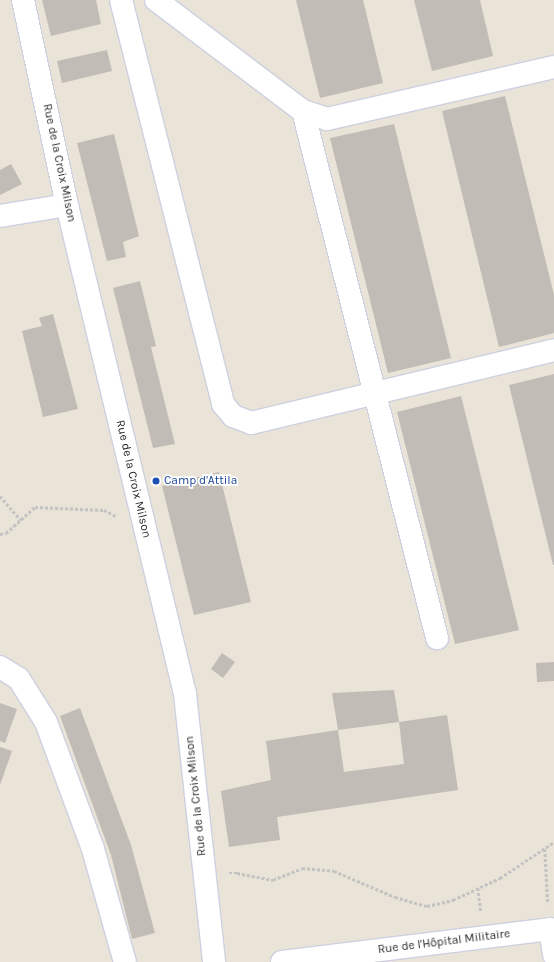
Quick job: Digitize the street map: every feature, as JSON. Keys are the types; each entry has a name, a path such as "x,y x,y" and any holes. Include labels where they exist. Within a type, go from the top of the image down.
{"street":[{"name":"Rue de la Croix Milson","path":"23,0 67,204 185,694 214,962"},
{"path":"121,0 223,404 233,416 251,423 554,350"},
{"path":"156,0 303,111 327,119 554,67"},
{"path":"303,111 437,638"},
{"path":"0,216 67,204"},
{"path":"0,667 19,679 46,722 93,849 125,962"},
{"path":"550,929 554,955"},
{"name":"Rue de l'Hôpital Militaire","path":"286,962 550,929"}],"path":[{"path":"0,496 21,520"},
{"path":"0,534 6,533 35,508 104,510 146,532"},
{"path":"205,876 237,872 274,880 302,868 334,871 395,897 427,906 453,900 500,878 554,842"},
{"path":"545,848 550,929"}],"building":[{"path":"42,0 96,0 101,24 51,36"},
{"path":"296,0 363,0 383,83 320,98"},
{"path":"414,0 480,0 493,56 432,71"},
{"path":"107,50 112,71 62,83 57,61"},
{"path":"505,96 554,295 554,333 499,347 442,111"},
{"path":"394,124 451,358 388,373 330,138"},
{"path":"114,134 139,236 123,242 126,257 107,261 77,143"},
{"path":"11,164 22,184 0,195 0,170"},
{"path":"140,281 156,346 151,347 175,444 153,448 113,288"},
{"path":"53,314 78,409 43,417 22,331 42,326 39,318"},
{"path":"554,374 554,565 553,565 509,385"},
{"path":"461,396 519,630 455,644 397,412"},
{"path":"219,472 251,602 194,615 162,486"},
{"path":"222,653 235,662 223,678 211,669"},
{"path":"554,662 554,681 537,682 536,663"},
{"path":"394,690 399,722 338,730 332,693"},
{"path":"0,703 17,709 5,743 0,741"},
{"path":"80,708 131,845 155,933 132,939 111,855 60,716"},
{"path":"447,715 458,790 277,817 280,840 229,847 221,791 271,780 266,741 338,730 344,772 404,764 399,722"},
{"path":"0,747 12,751 0,785"}],"place":[{"name":"Camp d'Attila","path":"156,481"}]}
